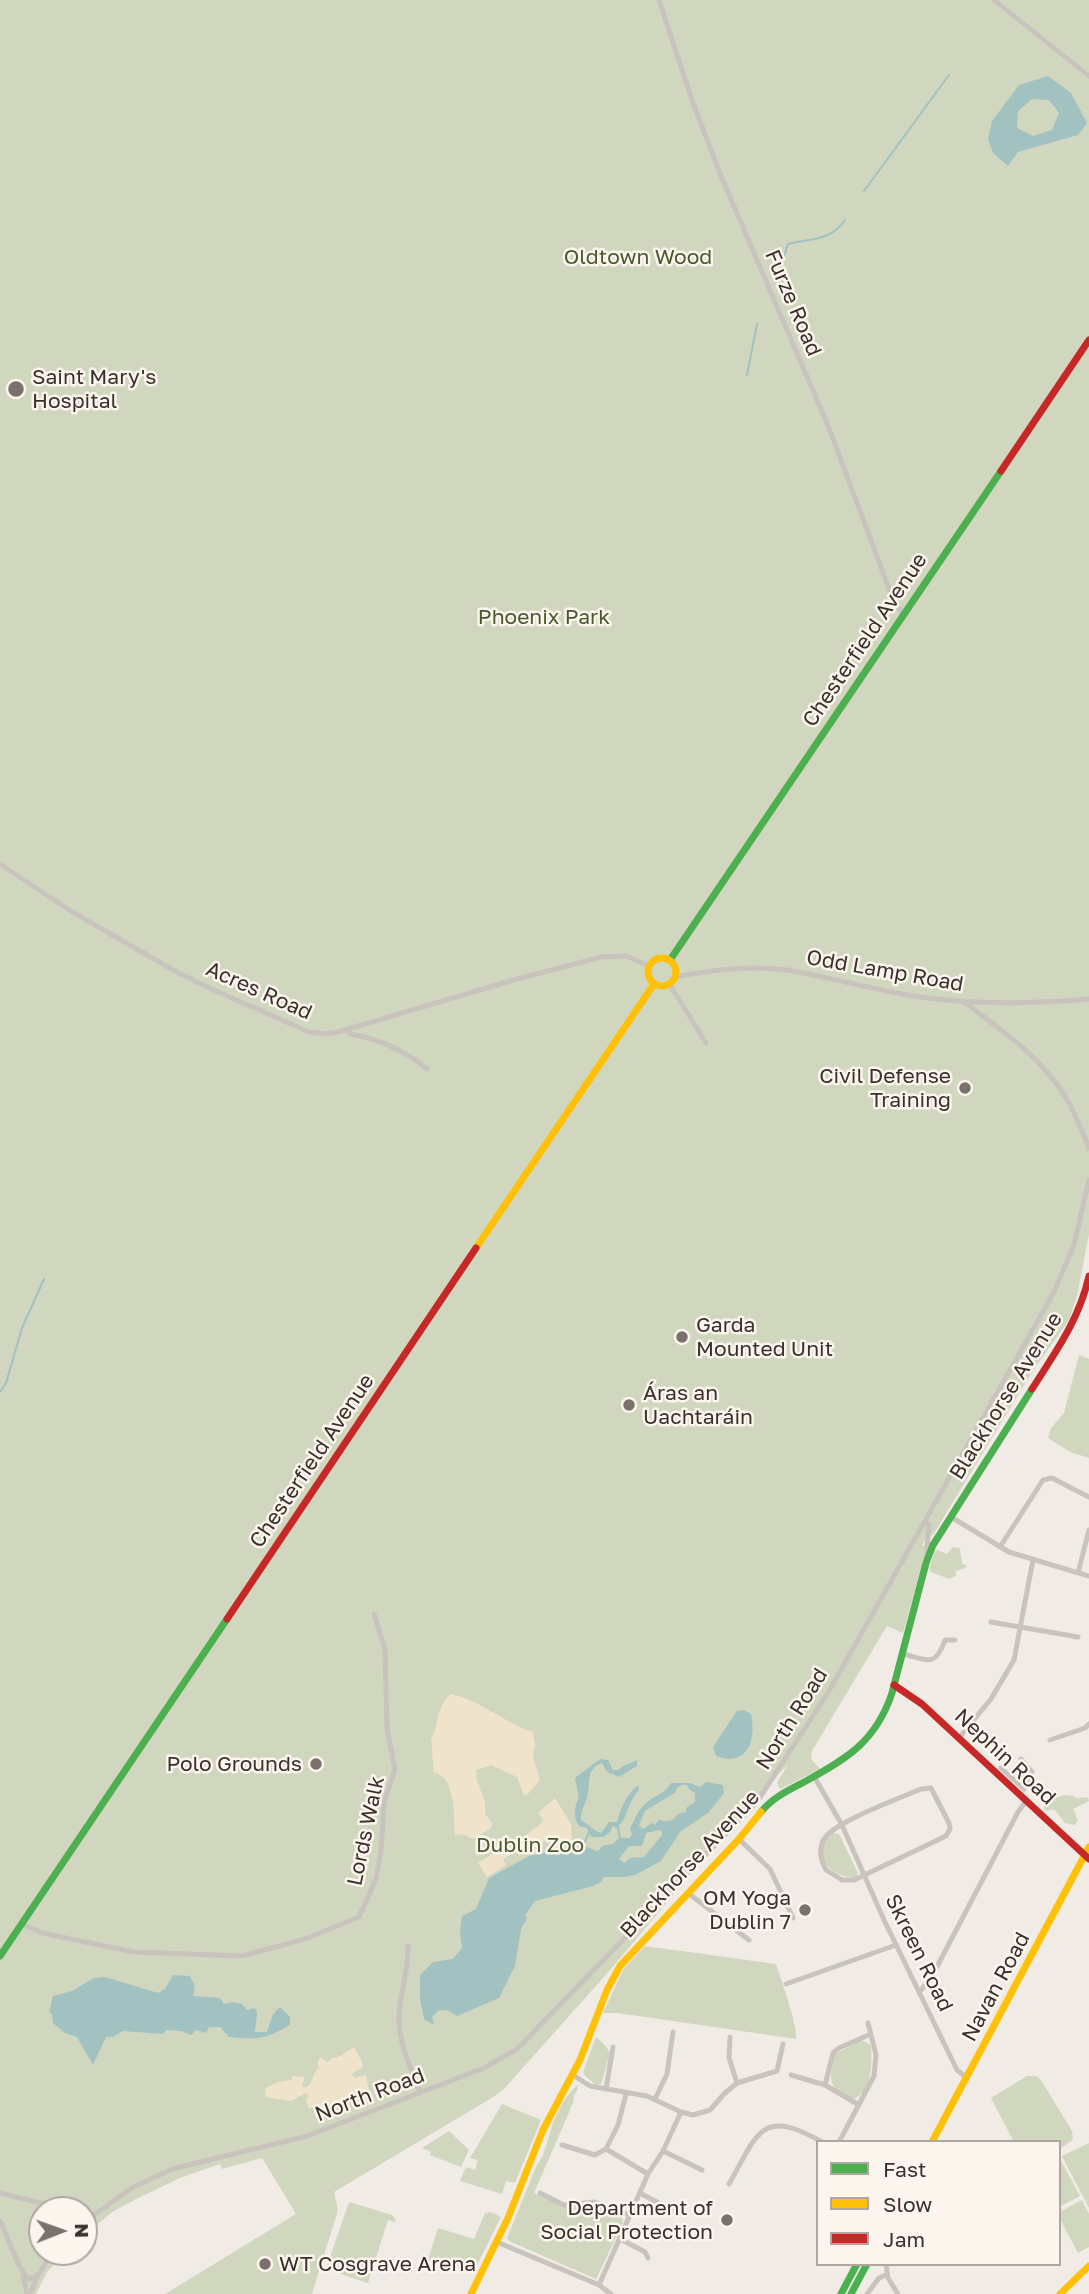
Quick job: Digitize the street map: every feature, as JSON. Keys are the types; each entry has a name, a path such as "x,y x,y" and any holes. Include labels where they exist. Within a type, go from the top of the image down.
{"street":[{"name":"Furze Road","path":"659,0 693,103 830,428 891,594 903,615"},
{"path":"994,0 1089,76"},
{"name":"Chesterfield Avenue","path":"670,960 1089,340"},
{"name":"Acres Road","path":"0,864 71,911 207,987 309,1032 325,1034 348,1030 521,977 601,957 626,956 649,966"},
{"path":"661,958 670,960 676,968 676,977 670,985 662,987 654,984 648,978 649,966 661,958"},
{"name":"Odd Lamp Road","path":"676,977 731,970 785,970 872,989 962,1001 1089,999"},
{"name":"Chesterfield Avenue","path":"0,1956 654,984"},
{"path":"670,985 706,1043"},
{"path":"962,1001 1006,1034 1044,1071 1068,1101 1089,1148"},
{"path":"348,1030 351,1034 396,1048 427,1069"},
{"name":"North Road","path":"98,2211 132,2188 172,2169 307,2136 484,2068 522,2045 757,1802 829,1691 1055,1292 1074,1244 1089,1180"},
{"name":"Blackhorse Avenue","path":"471,2294 497,2242 543,2130 573,2075 607,1990 620,1966 774,1798 816,1778 851,1754 872,1735 886,1711 894,1685 930,1542 951,1517 1074,1323 1089,1279"},
{"path":"1000,1547 1043,1480 1052,1478 1089,1497"},
{"path":"951,1517 1000,1547 1033,1560 1089,1576"},
{"path":"925,1521 929,1524 930,1542"},
{"path":"1078,1573 1089,1530"},
{"path":"959,1738 991,1699 1018,1651 1033,1560"},
{"name":"Lords Walk","path":"22,1924 42,1933 134,1952 242,1956 305,1939 359,1917 376,1879 384,1802 395,1770 387,1728 385,1649 374,1614"},
{"path":"991,1622 1078,1637"},
{"path":"903,1654 931,1661 940,1654 945,1640 955,1640"},
{"name":"Nephin Road","path":"894,1685 922,1704 1001,1771 1026,1801 1087,1857"},
{"path":"1050,1740 1085,1728 1089,1724"},
{"path":"1001,1771 1024,1789 1032,1772 1021,1759"},
{"name":"Skreen Road","path":"816,1778 842,1825 896,1945 957,2070 967,2078"},
{"path":"842,1825 927,1788 934,1792 949,1823 950,1829 946,1836 865,1877"},
{"path":"919,1992 930,1980 1026,1801"},
{"name":"Skreen Road","path":"842,1825 829,1833 822,1842 822,1862 826,1870 842,1880 865,1877"},
{"path":"739,1839 771,1869 793,1918"},
{"name":"Navan Road","path":"933,2140 1087,1857 1089,1847"},
{"path":"688,1893 749,1940"},
{"path":"786,1984 896,1945"},
{"path":"408,1946 399,2026 420,2092"},
{"path":"840,2140 874,2076 876,2055 868,2024"},
{"path":"655,2099 667,2074 673,2032"},
{"path":"825,2085 833,2053 871,2034"},
{"path":"730,2037 729,2058 737,2083"},
{"path":"573,2075 590,2086 655,2099 693,2115 710,2110 737,2083 778,2071 783,2044"},
{"path":"606,2088 614,2047"},
{"path":"791,2074 825,2085 859,2105"},
{"path":"562,2145 595,2155 606,2149 618,2125 626,2094"},
{"path":"598,2285 648,2174 663,2151 681,2112"},
{"path":"729,2184 750,2146 772,2126 789,2126 818,2140"},
{"path":"606,2149 648,2174"},
{"path":"663,2151 702,2170"},
{"path":"0,2193 28,2200"},
{"path":"540,2193 564,2205 595,2202 629,2216"},
{"path":"640,2193 677,2213"},
{"path":"0,2221 10,2240 29,2294"},
{"path":"620,2239 645,2252 648,2258"},
{"path":"497,2242 598,2285 611,2294"},
{"path":"29,2294 44,2266"},
{"path":"841,2294 856,2266"},
{"path":"851,2294 866,2266"},
{"path":"886,2266 886,2275 898,2294"},
{"path":"1060,2294 1089,2266"},
{"path":"23,2275 29,2279 38,2275"},
{"path":"867,2294 879,2278 886,2275"}],"green space":[{"name":"Phoenix Park","path":"0,0 1089,0 1089,1234 1077,1296 1069,1320 1032,1372 933,1535 927,1536 922,1546 925,1545 926,1550 903,1633 887,1626 812,1751 812,1760 820,1769 780,1789 777,1783 788,1764 503,2090 334,2192 338,2210 312,2294 165,2294 296,2214 262,2158 222,2169 220,2164 180,2178 112,2212 98,2224 98,2196 28,2196 28,2266 53,2266 36,2294 0,2294"},
{"path":"1079,1355 1089,1359 1089,1458 1070,1452 1048,1438 1051,1428 1064,1413"},
{"path":"953,1547 960,1548 962,1564 967,1565 965,1568 956,1571 956,1576 949,1579 931,1572 929,1569 935,1551 947,1554"},
{"path":"1066,1795 1078,1799 1088,1798 1089,1801 1073,1809 1078,1821 1074,1825 1065,1823 1054,1809 1046,1811 1043,1805 1049,1799"},
{"path":"833,1833 839,1834 858,1873 856,1877 838,1874 825,1863 823,1848"},
{"path":"645,1946 776,1964 792,2013 796,2039 603,2013 624,1968"},
{"path":"596,2037 610,2053 601,2084 596,2085 583,2072"},
{"path":"862,2040 871,2045 871,2067 865,2089 854,2099 835,2087 831,2071 835,2054"},
{"path":"1027,2076 1036,2076 1072,2131 1073,2140 1061,2148 1061,2140 1013,2140 991,2098"},
{"path":"577,2085 573,2103 534,2193 564,2207 595,2204 621,2215 623,2223 596,2279 507,2238 543,2155 554,2120 564,2100"},
{"path":"502,2104 541,2120 515,2183 506,2181 502,2194 460,2181 466,2167 475,2170 478,2160 470,2158"},
{"path":"449,2131 469,2150 461,2167 430,2155 431,2152 422,2148"},
{"path":"1089,2143 1089,2208 1062,2156"},
{"path":"1061,2161 1080,2196 1061,2206"},
{"path":"1082,2200 1089,2214 1089,2247 1078,2253 1061,2221 1061,2211"},
{"path":"349,2202 392,2215 396,2220 388,2220 368,2283 326,2269"},
{"path":"490,2212 501,2217 473,2273 428,2260 438,2228 474,2239 485,2213"}],"sand":[{"path":"451,1694 533,1732 535,1744 533,1757 540,1780 528,1794 524,1795 517,1777 491,1765 477,1770 485,1814 493,1824 490,1829 473,1839 462,1834 455,1835 450,1790 447,1782 434,1772 431,1739 442,1704"},
{"path":"555,1798 571,1824 572,1839 557,1844 547,1838 540,1847 525,1847 503,1859 506,1865 487,1877 478,1863 497,1851 500,1855 544,1821 538,1813"},
{"path":"354,2047 363,2064 362,2068 351,2074 355,2078 366,2075 369,2091 334,2107 332,2103 309,2109 306,2101 309,2095 306,2093 291,2101 266,2097 265,2088 292,2080 292,2076 305,2077 302,2087 307,2087 319,2068 317,2063 320,2057 328,2062"}],"water":[{"path":"1048,76 1071,93 1087,123 1078,135 1018,152 1008,166 993,153 988,139 992,121 1019,85","holes":["1032,99 1049,100 1059,113 1052,130 1033,136 1017,128 1018,111"]},
{"path":"744,1710 751,1714 752,1724 751,1742 747,1749 735,1758 716,1756 713,1747 737,1711"},
{"path":"600,1759 608,1760 613,1770 637,1760 637,1766 619,1777 607,1772 602,1763 593,1769 581,1820 601,1833 609,1822 617,1822 624,1802 638,1785 639,1790 620,1825 616,1828 613,1826 604,1837 591,1837 587,1828 579,1826 575,1816 579,1798 575,1778"},
{"path":"706,1782 723,1785 724,1793 709,1812 680,1832 661,1861 635,1875 604,1877 593,1886 535,1901 525,1915 527,1918 521,1929 515,1966 499,1998 457,2016 447,2010 438,2011 432,2017 434,2025 424,2019 420,1999 420,1975 433,1962 453,1959 462,1948 462,1916 476,1909 489,1878 529,1856 551,1851 557,1855 567,1846 573,1849 585,1846 596,1851 602,1846 613,1844 619,1838 629,1838 632,1835 630,1828 640,1810 671,1783 690,1783 700,1787","holes":["681,1785 687,1785 695,1793 695,1802 686,1808 686,1812 678,1814 672,1820 659,1820 655,1825 652,1823 643,1829 639,1825 645,1811 676,1792","659,1830 662,1835 644,1857 630,1858 624,1863 619,1859 629,1846 642,1846 646,1833"]},
{"path":"173,1975 190,1976 195,1986 193,1996 220,1998 224,2004 242,2004 247,2010 255,2008 255,2032 267,2032 273,2014 280,2007 290,2017 290,2025 268,2036 254,2038 229,2037 220,2027 209,2027 206,2033 196,2030 191,2035 167,2030 162,2034 123,2031 113,2037 106,2037 93,2065 77,2037 65,2033 53,2023 52,2014 49,2012 53,1996 72,1991 94,1978 105,1977 158,1993 165,1989"}],"waterway":[{"path":"864,191 949,75"},
{"path":"775,283 788,244 826,236 845,220"},
{"path":"747,375 757,324"},
{"path":"0,1392 6,1383 22,1328 44,1279"},
{"path":"618,1827 620,1838"},
{"path":"583,1846 589,1832"}],"traffic: fast":[{"path":"670,960 1001,471"},
{"path":"761,1812 782,1794 847,1756 878,1724 892,1693 933,1545 1032,1389"},
{"path":"0,1956 227,1619"},
{"path":"841,2294 856,2266"},
{"path":"851,2294 866,2266"}],"traffic: slow":[{"path":"662,958 672,962 676,972 672,982 662,986 652,982 648,972 652,962 662,958"},
{"path":"476,1248 654,984"},
{"path":"471,2294 508,2218 543,2130 580,2060 607,1990 620,1966 761,1812"},
{"path":"933,2140 1089,1847"},
{"path":"1060,2294 1089,2266"}],"traffic: jam":[{"path":"1001,471 1089,340"},
{"path":"227,1619 476,1248"},
{"path":"1032,1389 1073,1321 1089,1276"},
{"path":"894,1685 922,1704 1089,1859"}],"place":[{"name":"Saint Mary's Hospital","path":"16,389"},
{"name":"Civil Defense Training","path":"965,1088"},
{"name":"Garda Mounted Unit","path":"682,1337"},
{"name":"Áras an Uachtaráin","path":"629,1405"},
{"name":"Polo Grounds","path":"316,1764"},
{"name":"OM Yoga Dublin 7","path":"805,1910"},
{"name":"Department of Social Protection","path":"727,2220"},
{"name":"WT Cosgrave Arena","path":"265,2264"}],"park label":[{"name":"Oldtown Wood","path":"638,257"},
{"name":"Dublin Zoo","path":"530,1845"}]}
